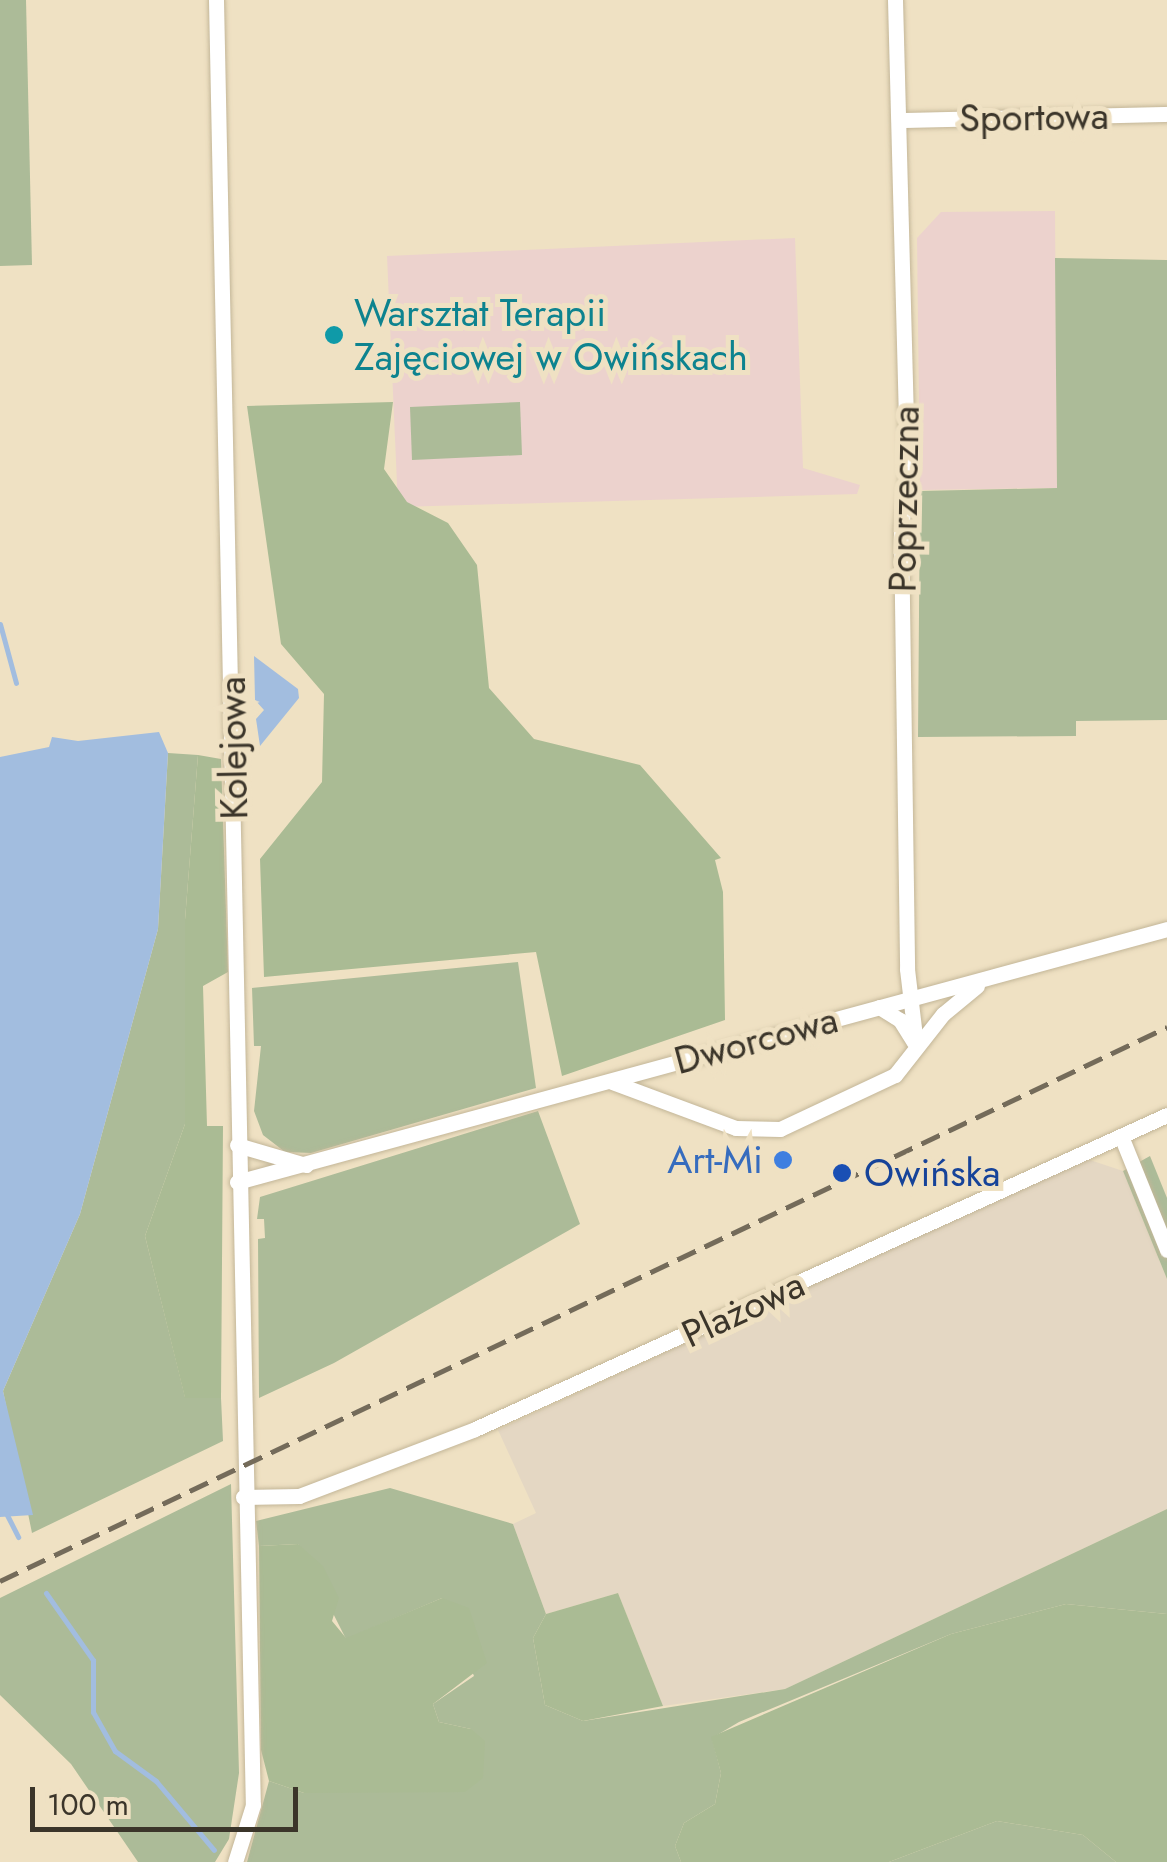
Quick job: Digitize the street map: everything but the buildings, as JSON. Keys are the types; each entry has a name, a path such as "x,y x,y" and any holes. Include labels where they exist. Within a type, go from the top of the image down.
{"street":[{"name":"Kolejowa","path":"216,0 243,1497 253,1805 235,1862"},
{"name":"Poprzeczna","path":"896,0 902,120 910,998"},
{"name":"Sportowa","path":"902,120 1167,114"},
{"name":"Dworcowa","path":"237,1182 1167,928"},
{"name":"Dworcowa","path":"603,1081 662,1096 736,1128 780,1129 884,1082 948,1008 988,979"},
{"path":"910,998 916,1046"},
{"path":"879,1007 900,1020 916,1046"},
{"path":"662,1096 667,1065"},
{"name":"Plażowa","path":"243,1497 299,1496 475,1429 1167,1115"},
{"path":"1122,1136 1167,1250"},
{"name":"Dworcowa","path":"237,1145 276,1161 310,1165"}],"shaded area":[{"path":"1055,211 1057,488 920,490 917,238 941,212"},
{"path":"795,238 803,468 860,485 857,494 398,507 387,256"},
{"path":"1084,1158 1123,1171 1167,1279 1167,1509 785,1689 663,1706 618,1593 546,1614 513,1524 536,1513 498,1430"}],"green space":[{"path":"0,0 26,0 32,265 0,266"},
{"path":"1055,258 1167,260 1167,720 1076,721 1076,736 918,737 920,491 1057,488"},
{"path":"393,402 384,469 407,502 448,523 477,565 489,688 534,739 640,765 721,858 715,860 723,892 725,1020 562,1076 536,952 264,977 260,859 322,782 324,694 281,644 247,406"},
{"path":"520,402 522,455 412,460 410,407"},
{"path":"168,753 198,755 185,920 185,1124 145,1236 185,1397 221,1398 223,1441 32,1533 3,1391 80,1214 158,929"},
{"path":"198,755 221,759 228,972 203,986 207,1126 223,1126 221,1398 185,1398 145,1236 185,1124 185,920"},
{"path":"518,962 536,1088 311,1153 285,1152 263,1135 254,1111 261,1046 254,1046 252,988"},
{"path":"538,1111 580,1224 334,1363 259,1398 258,1239 265,1238 264,1219 257,1219 260,1197"},
{"path":"1150,1156 1167,1198 1167,1279 1123,1171"},
{"path":"231,1484 239,1773 229,1839 215,1862 138,1862 71,1764 0,1695 0,1598"},
{"path":"390,1488 513,1524 546,1614 533,1638 545,1705 583,1721 785,1689 1167,1509 1167,1614 1066,1604 951,1634 739,1722 712,1738 721,1773 715,1804 684,1823 675,1846 681,1862 247,1862 269,1781 304,1793 471,1729 439,1722 433,1704 474,1676 442,1598 346,1639 298,1544 259,1546 256,1521"},
{"path":"298,1544 323,1566 339,1598 332,1621 346,1638 442,1598 469,1608 487,1663 433,1704 439,1722 471,1729 485,1741 483,1778 465,1792 304,1793 269,1781 261,1750 259,1546"},
{"path":"618,1593 663,1706 583,1721 545,1705 533,1638 546,1614"},
{"path":"1066,1604 1167,1614 1167,1862 1116,1862 1083,1835 997,1821 889,1862 681,1862 675,1846 684,1823 715,1804 721,1773 711,1737 951,1634"},
{"path":"997,1821 1083,1835 1116,1862 889,1862"}],"water":[{"path":"254,656 298,689 299,698 260,746 256,719 264,710 255,700"},
{"path":"159,732 168,753 158,929 80,1214 3,1391 33,1515 0,1517 0,757 49,747 52,737 78,741"}],"waterway":[{"path":"0,624 16,683"},
{"path":"6,1513 18,1537"},
{"path":"46,1593 93,1660 93,1712 115,1751 156,1781 214,1850"}],"railway":[{"path":"0,1581 1167,1027"}],"place":[{"name":"Warsztat Terapii Zajęciowej w Owińskach","path":"334,335"},
{"name":"Art-Mi","path":"783,1160"},
{"name":"Owińska","path":"842,1173"}]}
